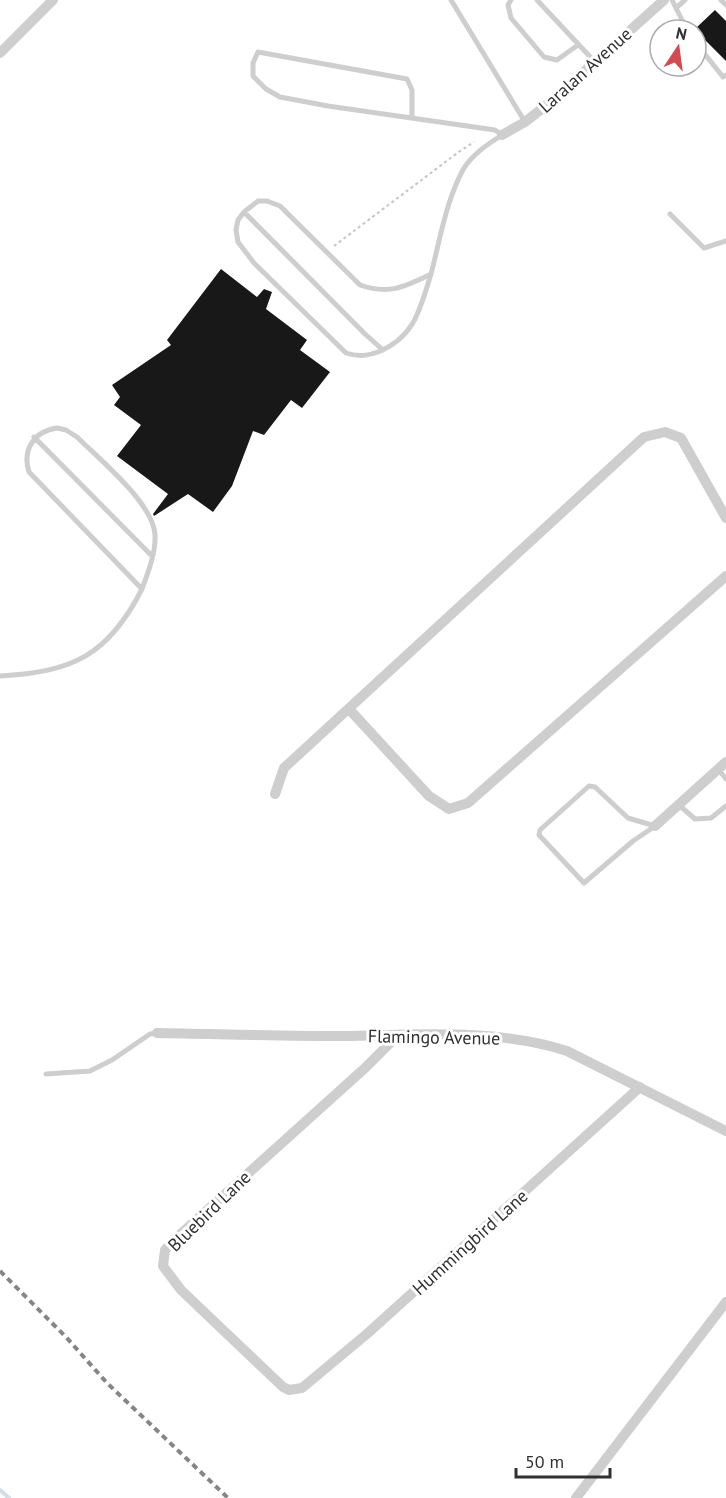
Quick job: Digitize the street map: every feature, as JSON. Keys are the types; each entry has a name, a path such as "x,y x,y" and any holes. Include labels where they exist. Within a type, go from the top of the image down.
{"street":[{"path":"0,53 53,0"},
{"name":"Laralan Avenue","path":"498,133 525,122 548,104 664,0"},
{"path":"275,794 284,768 644,437 665,432 681,438 726,518"},
{"path":"349,709 429,796 449,809 468,803 726,576"},
{"path":"655,826 722,766"},
{"name":"Flamingo Avenue","path":"157,1033 456,1034 541,1043 567,1051 726,1131"},
{"name":"Bluebird Lane","path":"296,1390 283,1387 181,1290 163,1266 165,1250 365,1068 398,1035"},
{"name":"Hummingbird Lane","path":"296,1390 302,1388 368,1333 640,1087"},
{"path":"576,1498 726,1302"}],"lane":[{"path":"451,0 525,122"},
{"path":"511,0 508,5 512,18 544,57 557,60 579,45"},
{"path":"537,0 594,61"},
{"path":"672,0 682,18"},
{"path":"677,7 685,0"},
{"path":"721,0 726,5"},
{"path":"412,117 412,90 407,79 258,52 253,63 253,76 266,89 280,97 498,133"},
{"path":"708,57 724,76"},
{"path":"431,274 390,291 372,289 360,285 280,206 267,201 258,201 238,220 238,242 254,263 346,353 356,356 383,350 397,342 410,329 418,314 431,274 451,199 464,168 498,133"},
{"path":"244,212 383,350"},
{"path":"670,214 704,248 726,241"},
{"path":"0,676 36,674 53,670 91,653 130,612 142,589 156,536 147,510 77,437 66,430 47,429 34,438 27,450 26,463 29,472 142,589"},
{"path":"34,438 152,556"},
{"path":"722,766 726,779"},
{"path":"589,786 595,787 628,818 655,826 633,841 584,883 539,835 540,830 589,786"},
{"path":"679,805 695,819 711,818 726,806"},
{"path":"46,1074 90,1071 112,1060 150,1034 157,1033"}],"path":[{"path":"328,253 460,151 498,133"}],"building":[{"path":"715,10 726,21 726,61 708,43 707,18"},
{"path":"221,269 257,297 264,289 272,292 266,309 307,340 300,350 330,372 302,408 291,400 264,435 253,431 232,486 213,512 188,494 154,516 153,514 168,494 117,456 141,425 114,405 120,397 112,385 171,345 167,340"}],"waterway":[{"path":"0,1490 9,1498"}],"railway":[{"path":"0,1271 66,1337 107,1383 228,1498"}]}
